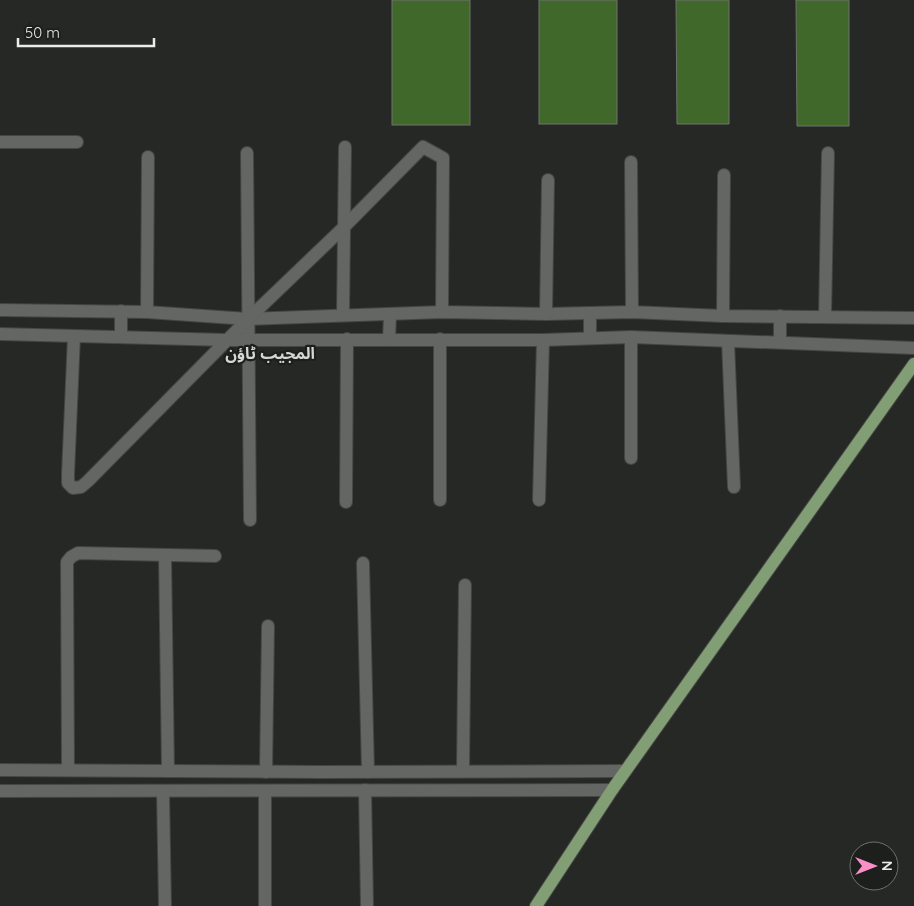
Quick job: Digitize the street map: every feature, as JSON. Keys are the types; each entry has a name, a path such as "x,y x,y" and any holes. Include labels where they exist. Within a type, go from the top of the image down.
{"main road":[{"path":"536,906 612,790 914,364"}],"street":[{"path":"0,142 77,142"},
{"path":"343,315 345,147"},
{"path":"74,336 68,474 68,483 73,488 81,487 88,481 248,319 344,227 423,147 443,158 442,312"},
{"path":"247,153 250,520"},
{"path":"825,317 828,153"},
{"path":"147,312 148,157"},
{"path":"632,162 632,312"},
{"path":"722,316 724,175"},
{"path":"546,314 548,180"},
{"path":"0,310 147,312 248,319 442,312 546,314 632,312 722,316 914,318"},
{"path":"121,312 121,337"},
{"path":"590,313 590,338"},
{"path":"389,340 390,315"},
{"path":"780,316 780,342"},
{"path":"0,334 227,340 544,340 632,337 914,348"},
{"path":"631,458 632,337"},
{"path":"346,502 347,339"},
{"path":"440,340 440,500"},
{"path":"539,500 544,340"},
{"path":"728,342 734,487"},
{"path":"68,770 67,562 78,553 215,556"},
{"path":"165,555 168,771"},
{"path":"364,563 368,772"},
{"path":"463,771 465,585"},
{"path":"266,772 268,626"},
{"path":"0,770 266,772 626,771"},
{"path":"320,772 320,790"},
{"path":"365,790 367,906"},
{"path":"0,791 612,790"},
{"path":"265,791 265,906"},
{"path":"163,792 166,906"}],"building":[{"path":"392,0 470,0 470,125 392,125"},
{"path":"539,0 617,0 617,124 539,124"},
{"path":"676,0 729,0 729,124 677,124"},
{"path":"796,0 849,0 849,126 797,126"}],"district":[{"name":"المجیب ٹاؤن","path":"270,353"}]}
